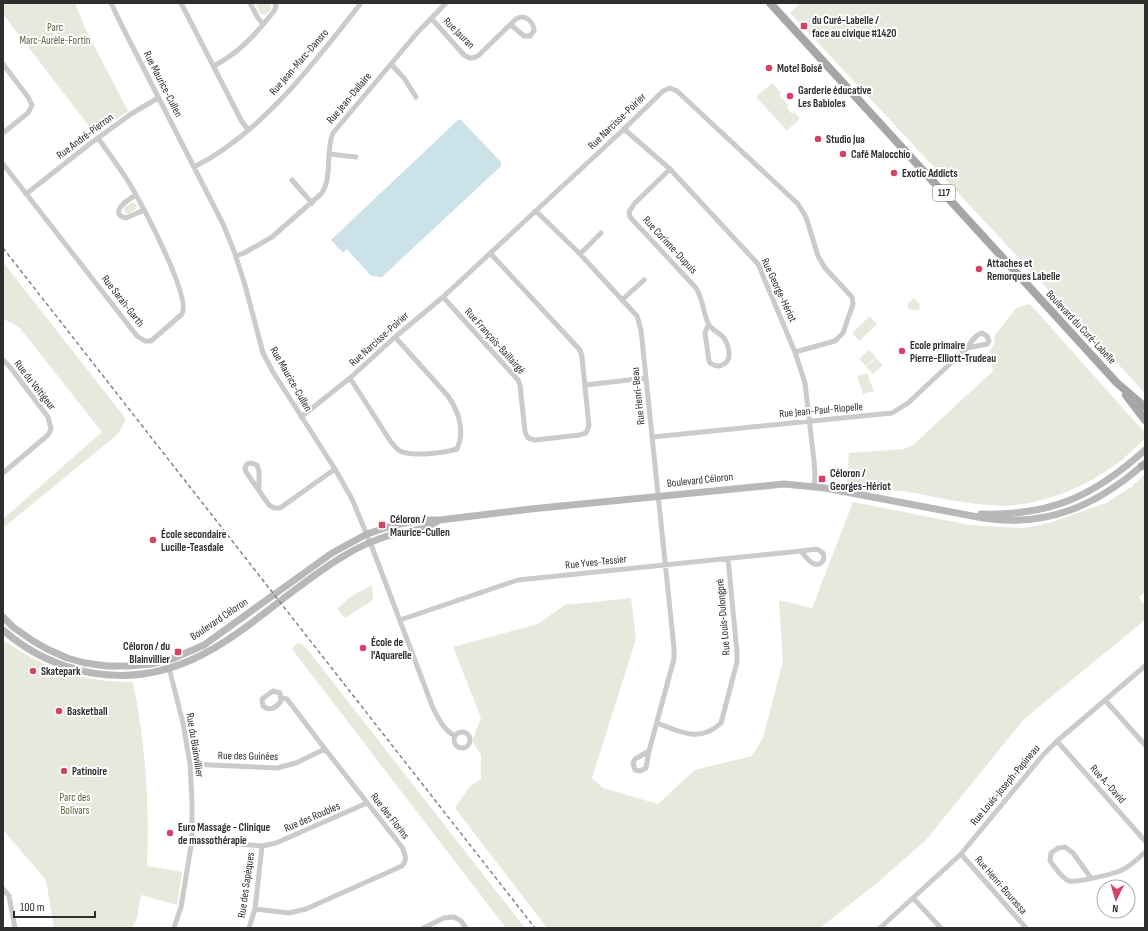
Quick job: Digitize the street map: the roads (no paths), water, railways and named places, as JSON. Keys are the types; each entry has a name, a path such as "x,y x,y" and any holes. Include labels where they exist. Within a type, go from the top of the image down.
{"main road":[{"name":"Boulevard du Curé-Labelle","path":"770,3 1117,383 1145,420"},
{"name":"Boulevard du Curé-Labelle","path":"1117,383 1145,407"}],"street":[{"name":"Rue Maurice-Cullen","path":"111,3 223,224 236,256 263,353 273,372 335,469 352,499 371,543 433,708 440,722 448,732 455,736"},
{"path":"180,3 241,120 248,130"},
{"path":"250,3 258,18 264,24"},
{"path":"214,66 242,48 264,24 275,9 275,3"},
{"name":"Rue Jean-Marc-Dansro","path":"194,167 223,151 248,130 286,93 360,3"},
{"name":"Rue Jean-Dallaire","path":"236,256 268,240 321,194 325,187 330,140 333,132 431,18 446,3"},
{"name":"Rue Jauran","path":"431,18 469,58 475,58 480,55 519,17 524,17 532,24 534,31 530,36 524,36 511,25"},
{"path":"3,64 28,97 32,106 28,113 3,133"},
{"path":"391,64 404,78 416,97"},
{"name":"Rue Narcisse-Poirier","path":"301,417 350,378 442,297 624,129 663,91 670,88 677,92 798,204 806,217 818,256 825,268 852,297 853,304 843,333 835,342 795,352"},
{"name":"Rue André-Pierron","path":"26,194 98,138 138,109 158,98"},
{"name":"Rue George-Hériot","path":"624,129 670,169 758,264 795,352 805,383 815,475 814,486"},
{"name":"Rue Sarah-Garth","path":"3,164 137,336 141,340 153,340 181,316 184,307 171,266 144,210 126,178 98,138"},
{"path":"329,154 356,157"},
{"name":"Rue Corinne-Dupuis","path":"670,169 634,204 628,212 630,217 701,295 708,325 705,333 709,361 714,365 722,366 728,362 730,357 725,339 708,325"},
{"path":"292,180 312,203"},
{"path":"136,195 121,206 119,210 120,215 126,218 144,210"},
{"name":"Rue Henri-Beau","path":"536,210 580,254 637,316 641,330 659,496"},
{"path":"580,254 601,233"},
{"name":"Rue François-Baillairgé","path":"442,297 518,380 525,432 528,438 535,440 586,433 589,426 580,350 490,253"},
{"path":"622,300 644,280"},
{"path":"350,378 391,442 399,451 410,454 446,452 457,449 461,440 460,418 455,406 448,396 395,337"},
{"name":"Rue Jean-Paul-Riopelle","path":"653,437 895,412 908,403 967,348"},
{"name":"Rue du Voltigeur","path":"3,360 10,366 48,417 50,429 48,435 3,473"},
{"path":"584,386 646,378"},
{"name":"Boulevard Céloron","path":"961,513 989,514 1022,512 1064,503 1105,483 1145,450"},
{"path":"259,490 259,471 257,465 250,463 247,464 245,468 246,472 269,505 274,508 280,508 335,469"},
{"name":"Boulevard Céloron","path":"3,617 18,631 37,644 61,656 80,662 108,666 151,664 190,652 209,641 323,558 344,545 367,534 394,525 414,521 440,520 778,484 814,486 983,518 1008,521 1034,519 1053,516 1075,509 1097,499 1124,481 1144,464"},
{"path":"649,751 674,653 659,496"},
{"name":"Boulevard Céloron","path":"3,630 20,644 42,657 66,667 105,675 152,673 198,658 213,650 329,565 351,552 371,543 422,528 440,520"},
{"name":"Rue Yves-Tessier","path":"400,620 518,580 801,551"},
{"name":"Rue Louis-Dulongpré","path":"657,724 688,734 698,734 714,730 721,723 736,662 737,652 728,559"},
{"name":"Rue du Blainvillier","path":"167,660 183,723 190,764 192,840 181,907 174,928"},
{"name":"Rue Louis-Joseph-Papineau","path":"880,928 960,854 1056,741 1145,666"},
{"name":"Rue des Florins","path":"255,909 289,913 306,909 402,866 405,862 406,856 402,847 287,699 282,698"},
{"path":"1105,700 1145,745"},
{"name":"Rue A.-David","path":"1056,741 1145,841"},
{"name":"Rue des Guinées","path":"190,764 277,768 296,763 325,749"},
{"name":"Rue des Roubles","path":"192,840 262,846 276,843 367,803"},
{"name":"Rue des Sapèques","path":"249,928 255,909 262,846"},
{"path":"1091,878 1073,853 1065,847 1058,848 1050,853 1050,861 1061,875 1068,881 1075,882 1121,871 1145,852"},
{"name":"Rue Henri-Bourassa","path":"960,854 1026,928"},
{"path":"3,889 10,896 15,928"},
{"path":"913,898 941,928"},
{"path":"423,928 444,918 454,917 461,921 466,928"}],"water":[{"path":"458,120 461,120 501,162 501,166 382,277 371,276 347,249 343,253 331,240"}],"railway":[{"path":"3,248 535,928"}],"place":[{"name":"du Curé-Labelle / face au civique #1420","path":"804,26"},
{"name":"Motel Boisé","path":"769,68"},
{"name":"Garderie éducative Les Babioles","path":"790,96"},
{"name":"Studio Jua","path":"818,139"},
{"name":"Café Malocchio","path":"843,154"},
{"name":"Exotic Addicts","path":"894,173"},
{"name":"Attaches et Remorques Labelle","path":"979,269"},
{"name":"Ecole primaire Pierre-Elliott-Trudeau","path":"902,351"},
{"name":"Céloron / Georges-Hériot","path":"822,479"},
{"name":"Céloron / Maurice-Cullen","path":"382,525"},
{"name":"École secondaire Lucille-Teasdale","path":"153,540"},
{"name":"École de l'Aquarelle","path":"363,648"},
{"name":"Céloron / du Blainvillier","path":"178,652"},
{"name":"Skatepark","path":"33,671"},
{"name":"Basketball","path":"59,711"},
{"name":"Patinoire","path":"64,771"},
{"name":"Euro Massage - Clinique de massothérapie","path":"170,833"}],"park label":[{"name":"Parc Marc-Aurèle-Fortin","path":"55,33"},
{"name":"Parc des Bolivars","path":"75,803"}]}
